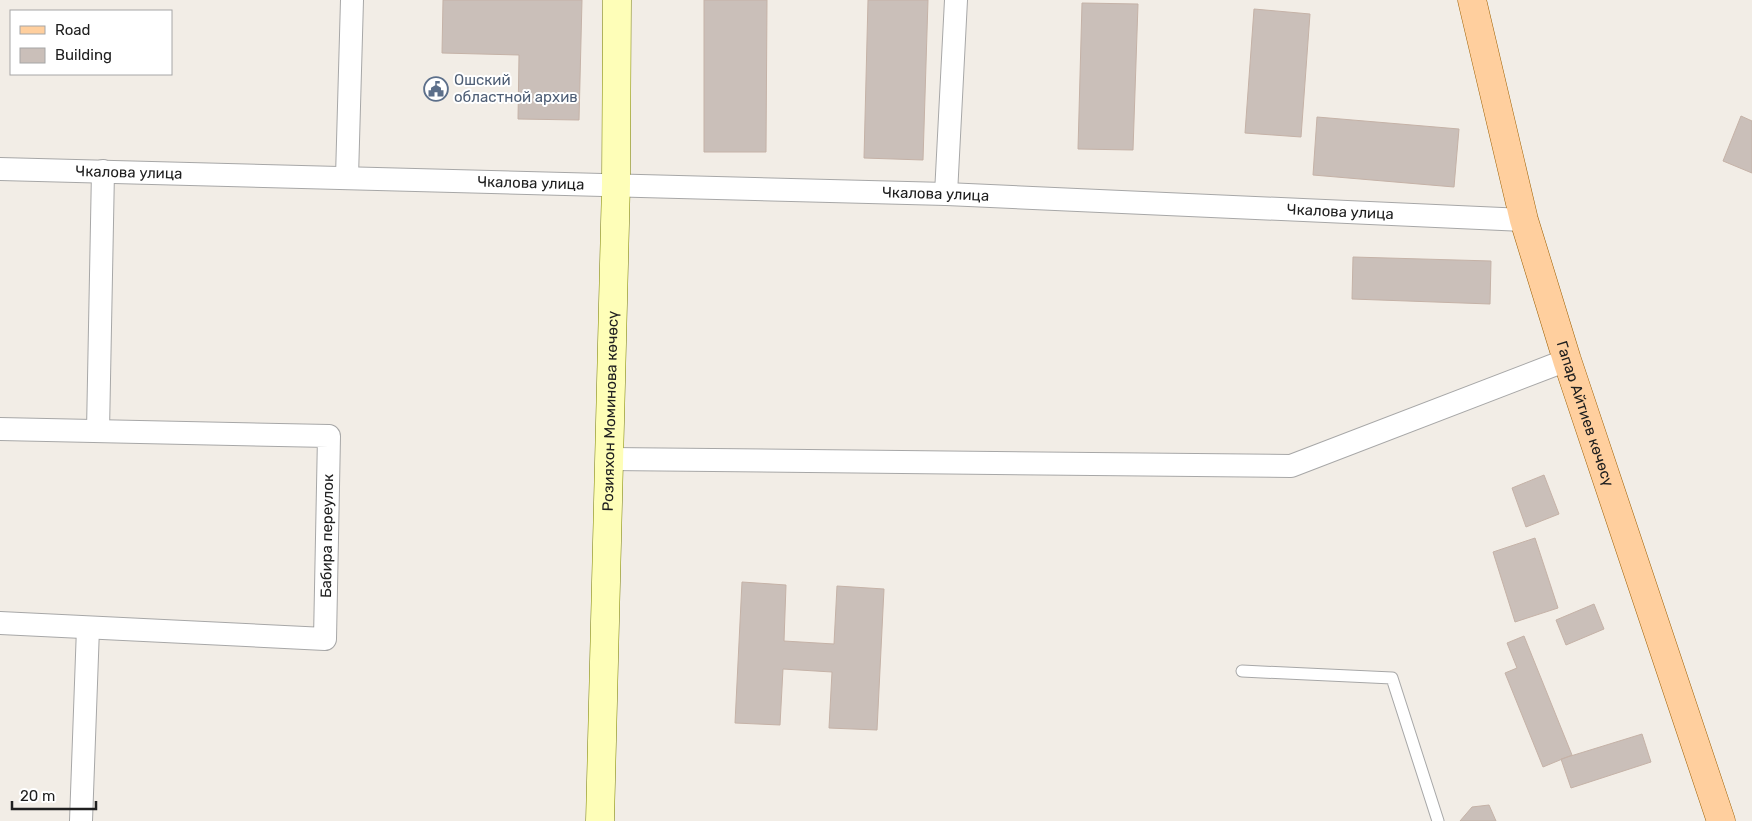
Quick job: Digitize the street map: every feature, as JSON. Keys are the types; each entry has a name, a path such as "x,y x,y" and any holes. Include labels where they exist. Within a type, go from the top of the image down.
{"main road":[{"name":"Гапар Айтиев көчөсү","path":"1472,0 1524,220 1567,360 1721,821"}],"street":[{"path":"347,177 352,0"},
{"name":"Розияхон Моминова көчөсү","path":"600,821 616,184 617,0"},
{"path":"946,194 956,0"},
{"name":"Чкалова улица","path":"0,169 946,194 1524,220"},
{"path":"98,431 103,171"},
{"path":"610,459 1291,466 1567,360"},
{"name":"Бабира переулок","path":"0,430 329,436 326,639 0,623"},
{"path":"82,821 88,628"}],"lane":[{"path":"1242,671 1392,678 1438,821"}],"building":[{"path":"443,0 582,0 579,120 518,119 519,55 442,53"},
{"path":"704,0 767,0 766,152 704,152"},
{"path":"868,0 928,0 923,160 864,158"},
{"path":"1082,3 1138,4 1133,150 1078,149"},
{"path":"1254,9 1310,14 1301,137 1245,133"},
{"path":"1741,116 1752,121 1752,173 1723,161"},
{"path":"1317,117 1459,129 1454,187 1313,175"},
{"path":"1353,257 1491,261 1490,304 1352,299"},
{"path":"1544,475 1559,514 1526,527 1512,488"},
{"path":"1535,538 1558,608 1515,622 1493,552"},
{"path":"742,582 786,585 784,641 834,644 837,586 884,589 877,730 829,728 832,672 783,669 780,725 735,723"},
{"path":"1594,604 1604,629 1566,645 1556,620"},
{"path":"1524,636 1572,755 1543,767 1505,673 1517,668 1507,643"},
{"path":"1642,734 1651,762 1571,788 1561,759"},
{"path":"1489,805 1496,821 1460,821 1472,807"}],"place":[{"name":"Ошский областной архив","path":"436,89"}]}
